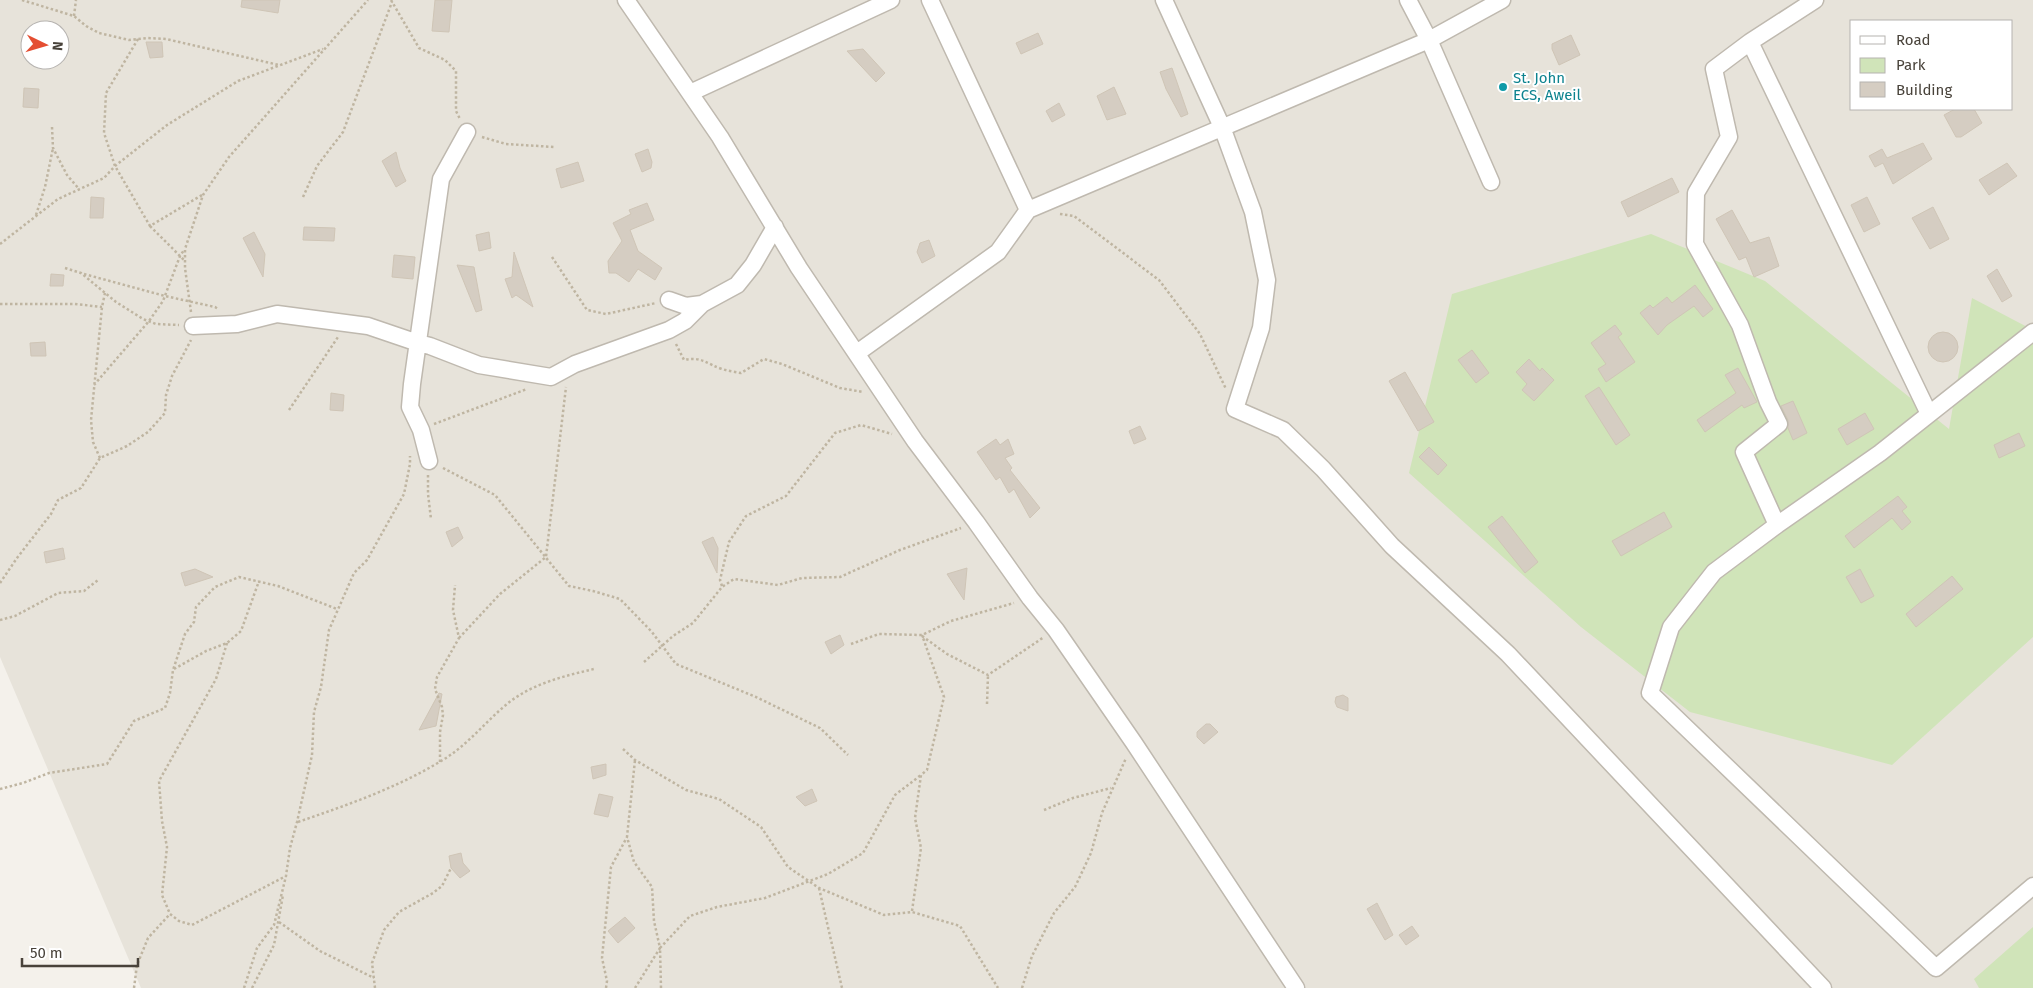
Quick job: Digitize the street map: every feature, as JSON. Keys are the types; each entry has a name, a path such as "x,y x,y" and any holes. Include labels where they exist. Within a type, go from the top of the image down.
{"street":[{"path":"626,0 720,137 799,268 915,441 1030,598 1056,630 1134,743 1296,988"},
{"path":"690,93 891,0"},
{"path":"930,0 1028,210"},
{"path":"1164,0 1222,127 1253,212 1267,280 1261,328 1235,409 1282,430 1323,469 1392,546 1508,654 1823,988"},
{"path":"1408,0 1429,40 1491,182"},
{"path":"857,353 998,252 1028,210 1429,40 1502,0"},
{"path":"1777,525 1744,452 1779,424 1768,402 1740,325 1695,244 1696,193 1729,137 1714,69 1750,42 1815,0"},
{"path":"1750,42 1929,414"},
{"path":"429,461 421,430 410,407 441,179 467,132"},
{"path":"196,326 237,324 277,314 368,326 430,346 479,365 551,377 575,364 669,330 685,322 702,304 736,285 753,265 775,227"},
{"path":"669,300 686,306 702,304"},
{"path":"2033,332 1880,453 1714,572 1670,627 1650,693 1936,968 2033,886"}],"path":[{"path":"22,0 74,16 86,26 99,33 129,40 166,39 280,66"},
{"path":"74,16 76,0"},
{"path":"94,386 149,321 165,296 180,256 185,249 203,195 229,158 368,0"},
{"path":"392,1 419,48 445,60 456,70 456,111 467,132 506,144 554,146"},
{"path":"303,197 317,166 343,132 392,1"},
{"path":"138,39 106,93 104,133 115,166 150,226 185,260"},
{"path":"0,244 58,200 104,178 115,166 167,125 238,81 325,49"},
{"path":"52,127 54,148 67,175 79,189"},
{"path":"35,217 54,148"},
{"path":"150,226 203,195"},
{"path":"1056,213 1074,216 1158,280 1200,334 1235,409"},
{"path":"0,583 51,514 58,500 81,488 100,458 128,446 148,432 164,413 166,396 172,376 196,326 190,300 185,249"},
{"path":"552,257 587,310 606,314 669,300"},
{"path":"65,268 165,296 215,307 237,324"},
{"path":"81,273 116,302 149,321 156,324 196,326"},
{"path":"100,458 93,442 92,420 102,307 105,293"},
{"path":"0,304 76,304 102,307"},
{"path":"289,410 347,323"},
{"path":"669,330 684,360 702,359 722,369 742,373 764,359 782,364 840,388 886,396"},
{"path":"440,762 440,732 443,715 435,689 437,678 458,638 500,594 546,557 564,392 575,364"},
{"path":"421,430 482,405 509,397 551,377"},
{"path":"722,586 720,580 729,542 746,516 786,496 835,433 861,426 915,441"},
{"path":"252,988 274,945 279,922 290,848 298,822 312,754 314,712 321,687 329,630 354,573 366,560 404,494 410,454"},
{"path":"431,519 428,494 429,461 495,495 569,586 620,599 652,632 676,664 756,697 820,728 848,755"},
{"path":"644,662 662,646 694,623 722,586 734,579 778,585 802,578 840,577 900,550 976,522"},
{"path":"0,789 24,783 49,773 107,764 134,721 165,708 173,670 185,634 194,622 196,607 215,587 239,577 308,596 337,609"},
{"path":"0,620 14,616 58,593 84,591 98,580"},
{"path":"173,670 206,651 227,643 242,631 259,581"},
{"path":"455,585 454,610 458,638"},
{"path":"851,644 879,634 922,635 951,621 1030,598"},
{"path":"988,675 1021,651 1056,630"},
{"path":"922,635 947,654 988,675"},
{"path":"635,988 660,948 690,916 717,907 766,898 828,874 862,853 895,795 927,770 944,697 922,635"},
{"path":"227,643 216,679 159,781 162,821 168,847 162,895 170,914 179,921 192,925 286,876"},
{"path":"298,822 371,797 440,762 474,737 508,704 529,690 564,677 594,669"},
{"path":"987,704 988,675"},
{"path":"1022,988 1032,956 1054,913 1075,887 1091,853 1102,813 1134,743"},
{"path":"624,749 635,760 686,790 719,799 760,827 788,867 819,888 884,915 912,912 960,926 998,988"},
{"path":"635,760 627,837 634,862 652,887 654,921 660,948 661,988"},
{"path":"912,912 921,848 915,818 921,775"},
{"path":"1044,810 1072,798 1112,788"},
{"path":"606,988 607,981 602,958 610,867 627,837"},
{"path":"375,988 372,963 384,930 399,912 442,886 451,868"},
{"path":"244,988 257,948 274,925 286,876"},
{"path":"819,888 842,988"},
{"path":"134,988 137,965 148,938 170,914"},
{"path":"279,922 320,951 374,978"}],"shaded area":[{"path":"0,0 2033,0 2033,988 141,988 0,657"}],"green space":[{"path":"1651,234 1765,281 1949,429 1972,298 2033,330 2033,637 1892,765 1690,712 1581,627 1409,473 1452,294"},
{"path":"2033,927 2033,988 1979,988 1974,979"}],"building":[{"path":"242,0 280,0 278,13 241,7"},
{"path":"435,0 452,0 449,32 432,31"},
{"path":"1038,33 1043,44 1021,54 1016,43"},
{"path":"1571,35 1580,55 1559,65 1552,49 1552,44"},
{"path":"146,42 162,42 163,57 150,58"},
{"path":"863,49 885,73 876,82 847,51"},
{"path":"1172,68 1188,114 1181,117 1166,89 1160,72"},
{"path":"1114,87 1126,114 1107,120 1097,96"},
{"path":"24,88 39,89 38,108 23,107"},
{"path":"1059,103 1065,115 1052,122 1046,111"},
{"path":"1953,110 1975,110 1982,123 1961,137 1956,137 1944,115"},
{"path":"1923,143 1932,159 1893,184 1883,163 1875,167 1869,156 1882,149 1887,158"},
{"path":"648,149 652,162 651,168 642,172 635,154"},
{"path":"396,152 406,181 396,187 382,161"},
{"path":"578,162 584,181 561,188 556,169"},
{"path":"2007,163 2017,176 1989,195 1979,180"},
{"path":"1672,178 1679,192 1628,217 1621,202"},
{"path":"91,197 104,198 103,218 90,218"},
{"path":"1867,197 1880,224 1864,232 1851,205"},
{"path":"647,203 654,220 630,230 638,251 662,268 655,280 638,269 629,282 616,273 609,273 608,261 622,241 613,223 631,214 629,210"},
{"path":"1933,207 1949,239 1930,249 1912,218"},
{"path":"1732,210 1750,243 1769,237 1779,266 1754,277 1746,257 1739,260 1716,219"},
{"path":"304,227 335,228 334,241 303,240"},
{"path":"254,232 265,254 263,277 243,238"},
{"path":"489,232 491,248 479,251 476,235"},
{"path":"929,240 935,256 922,263 917,252 920,243"},
{"path":"514,252 533,307 516,295 512,298 505,279 512,277"},
{"path":"394,255 415,257 413,279 392,277"},
{"path":"457,265 474,267 482,310 476,312"},
{"path":"1997,269 2012,296 2002,302 1987,276"},
{"path":"51,274 64,275 63,286 50,286"},
{"path":"1695,285 1713,309 1703,317 1694,306 1667,325 1658,335 1640,313 1650,305 1653,308 1667,297 1672,303"},
{"path":"1615,325 1622,334 1618,337 1635,362 1606,382 1598,369 1606,364 1591,343"},
{"path":"1943,332 1954,336 1958,347 1954,358 1943,362 1932,358 1928,347 1932,336"},
{"path":"45,342 46,356 31,356 30,343"},
{"path":"1472,350 1489,373 1476,383 1458,360"},
{"path":"1529,359 1540,371 1542,368 1554,380 1534,401 1522,390 1527,384 1516,372"},
{"path":"1738,368 1757,402 1744,408 1742,405 1705,432 1697,420 1736,393 1725,375"},
{"path":"1405,372 1434,422 1418,431 1389,381"},
{"path":"1599,387 1630,435 1616,445 1585,396"},
{"path":"331,393 344,395 343,411 330,410"},
{"path":"1793,401 1807,433 1793,440 1788,428 1788,420 1781,406"},
{"path":"1865,413 1874,429 1847,445 1838,429"},
{"path":"1140,426 1146,439 1134,444 1129,431"},
{"path":"2019,433 2025,446 1999,458 1994,445"},
{"path":"996,439 1000,445 1008,439 1014,454 1005,458 1012,468 1010,470 1040,508 1030,518 1014,489 1009,493 1000,477 996,480 977,452"},
{"path":"1429,447 1447,465 1438,475 1419,457"},
{"path":"1898,496 1907,507 1902,511 1911,522 1902,530 1892,518 1854,548 1845,536"},
{"path":"1664,512 1672,527 1621,556 1612,541"},
{"path":"1502,516 1538,562 1525,573 1488,527"},
{"path":"458,527 463,538 452,547 446,532"},
{"path":"713,537 718,548 717,573 702,542"},
{"path":"63,548 65,559 46,563 44,552"},
{"path":"967,568 964,600 947,574"},
{"path":"195,569 213,577 185,586 181,573"},
{"path":"1860,569 1874,596 1861,603 1846,577"},
{"path":"1952,576 1963,589 1916,627 1906,614"},
{"path":"840,635 844,645 831,654 825,642"},
{"path":"439,693 442,694 436,726 419,730"},
{"path":"1343,695 1348,698 1348,711 1337,707 1335,702 1336,697"},
{"path":"1206,724 1210,724 1218,732 1204,744 1197,737 1197,732"},
{"path":"606,764 606,775 593,779 591,767"},
{"path":"812,789 817,801 805,806 796,797"},
{"path":"599,794 613,797 608,817 594,814"},
{"path":"461,853 463,863 470,871 460,878 451,868 449,856"},
{"path":"1377,903 1393,935 1385,940 1367,909"},
{"path":"625,917 635,928 618,943 608,931"},
{"path":"1412,926 1419,936 1406,945 1399,935"}],"place":[{"name":"St. John ECS, Aweil","path":"1503,87"}]}
